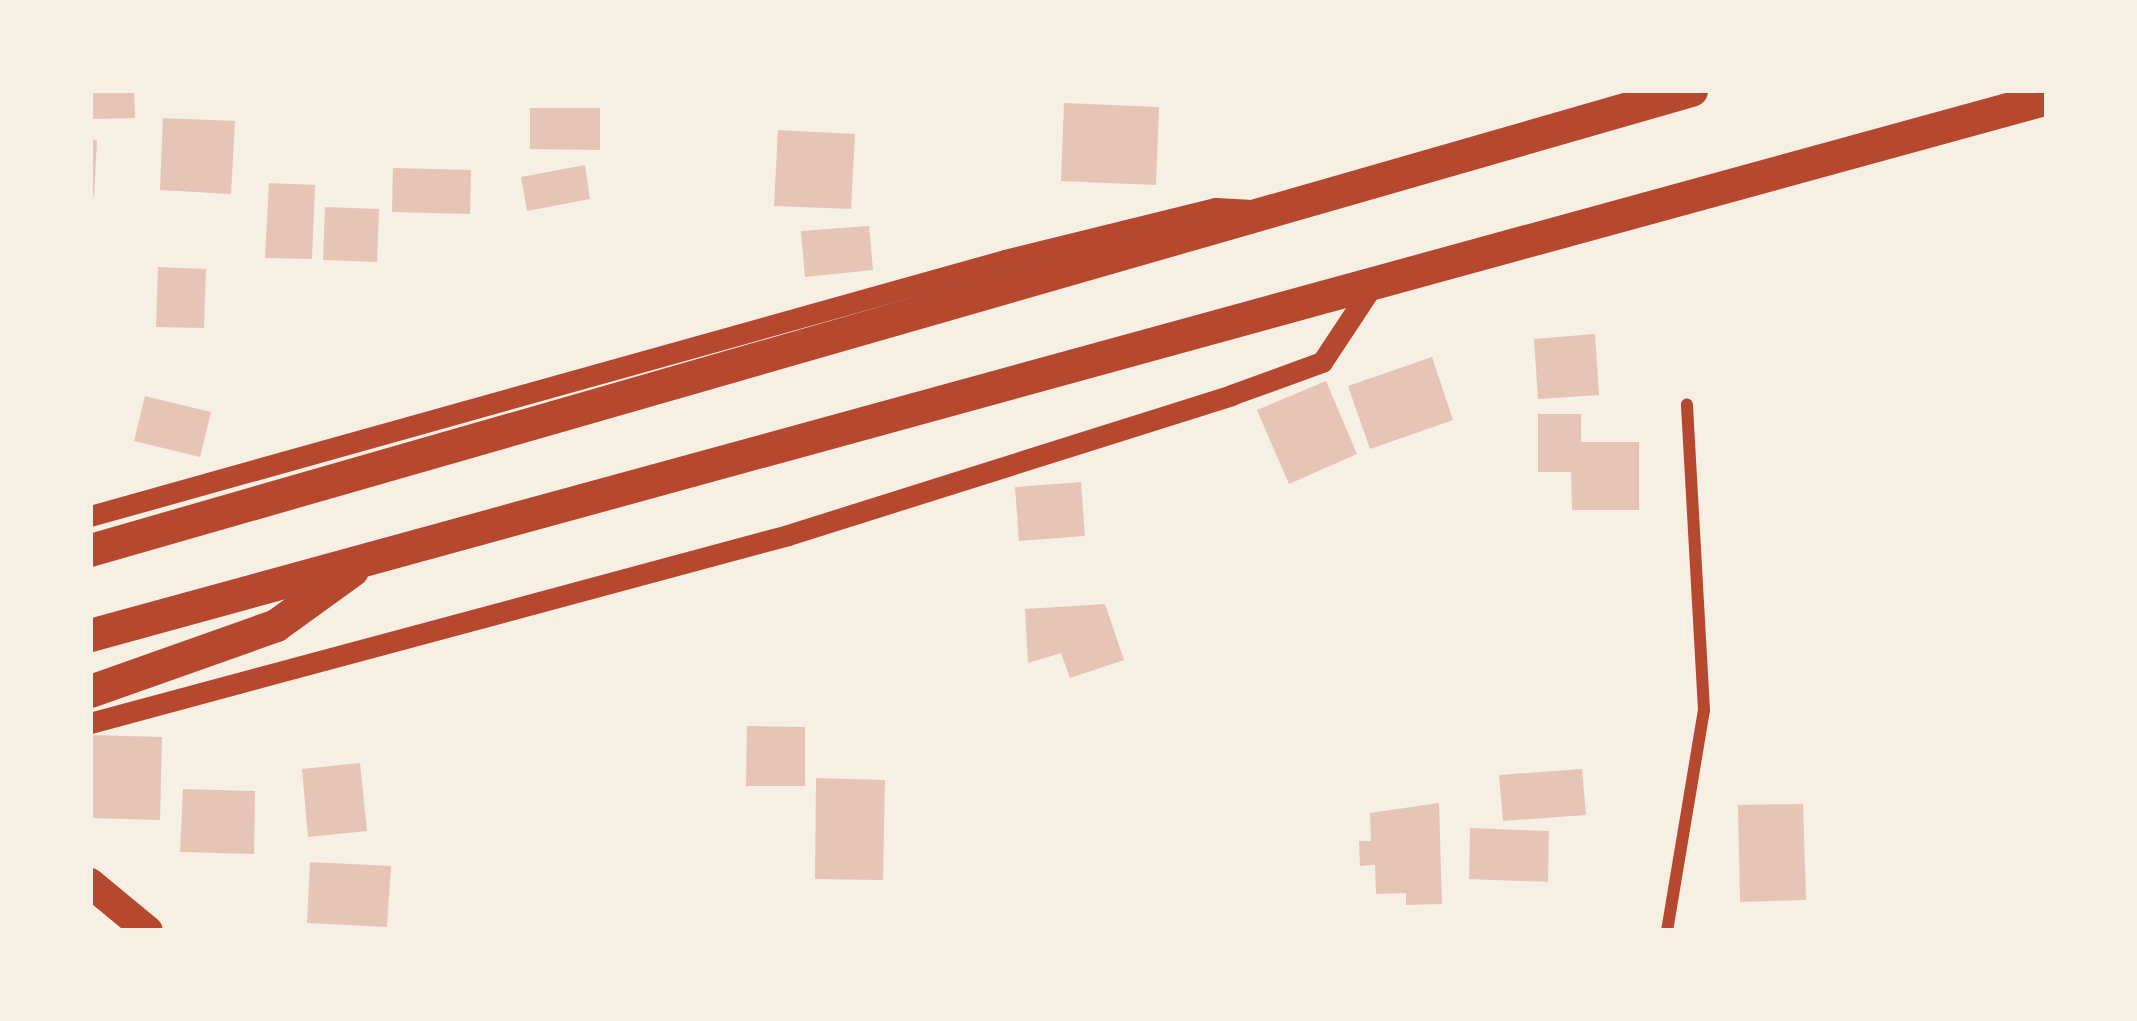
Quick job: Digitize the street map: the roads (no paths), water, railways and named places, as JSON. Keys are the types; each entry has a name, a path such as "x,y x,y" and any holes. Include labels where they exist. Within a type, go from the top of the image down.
{"highway":[{"path":"90,550 1284,212 1691,90"},
{"path":"90,635 1783,176 2047,98"},
{"path":"90,532 166,528"},
{"path":"90,691 275,625 368,559"}],"main road":[{"path":"90,883 148,931"}],"street":[{"path":"90,516 1026,255 1215,208 1284,212"},
{"path":"90,723 788,535 1231,395 1322,362 1371,288"},
{"path":"1667,931 1704,710 1687,404"}]}
